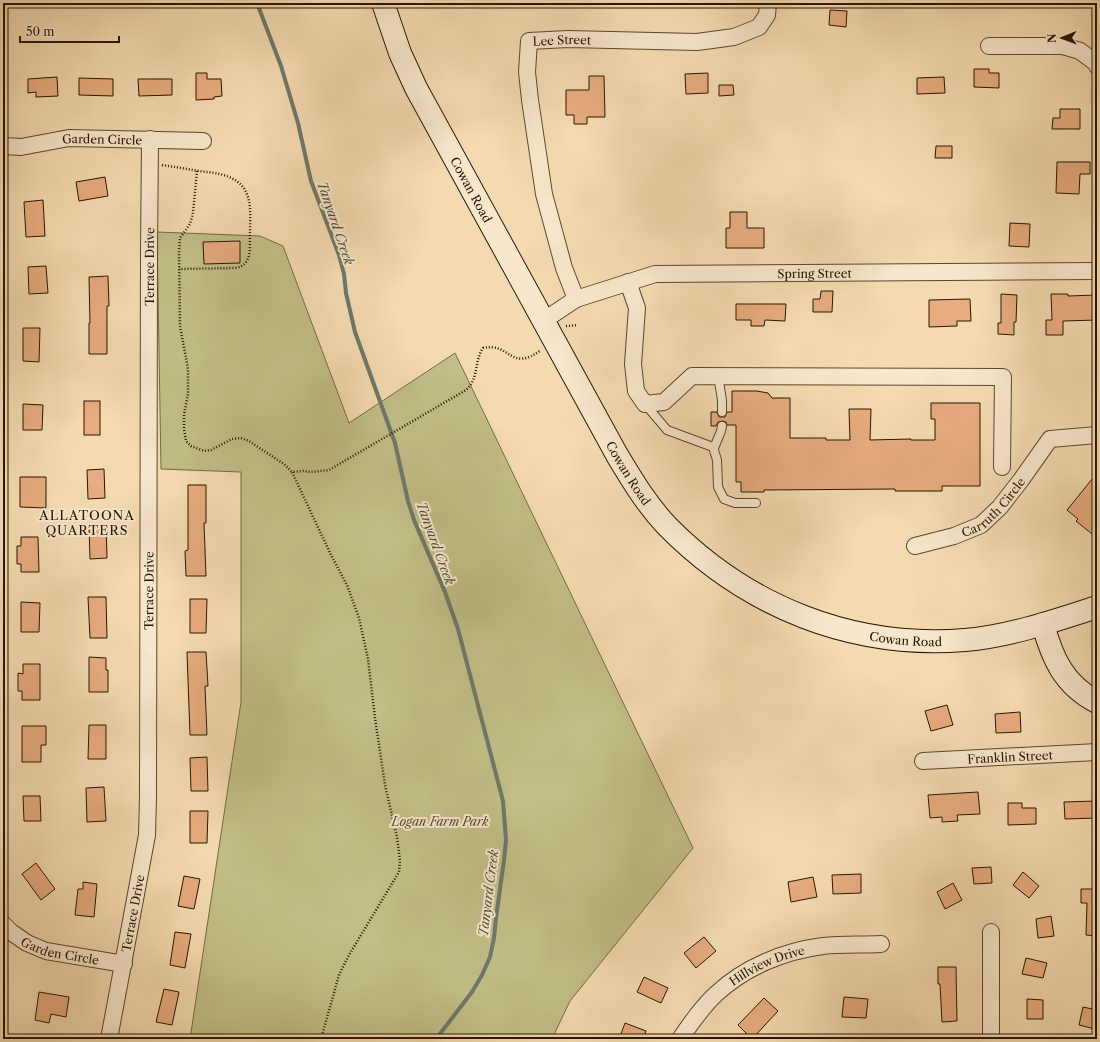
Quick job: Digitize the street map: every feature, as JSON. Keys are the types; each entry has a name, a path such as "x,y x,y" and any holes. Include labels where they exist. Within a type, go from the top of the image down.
{"main road":[{"name":"Cowan Road","path":"383,3 400,53 416,88 617,455 640,492 667,525 698,554 729,578 789,612 817,622 874,636 901,640 966,640 1004,634 1043,624 1097,607"},
{"path":"1043,624 1051,652 1060,669 1072,684 1084,695 1097,702"}],"street":[{"name":"Lee Street","path":"576,299 564,268 544,194 528,86 527,72 529,41 568,39 697,42 734,36 759,27 767,15 768,3"},
{"path":"989,46 1063,46 1080,51 1096,63 1097,66"},
{"name":"Garden Circle","path":"3,146 21,147 69,138 203,141"},
{"name":"Terrace Drive","path":"109,1039 124,964 147,828 150,139"},
{"name":"Spring Street","path":"546,327 576,299 655,274 1097,271"},
{"path":"628,282 637,308 633,364 636,391 646,404 664,402 692,376 1003,377 1002,467"},
{"name":"Carruth Circle","path":"915,546 954,536 981,525 1000,507 1050,439 1097,435"},
{"name":"Franklin Street","path":"923,761 1097,752"},
{"name":"Garden Circle","path":"3,924 11,932 27,943 46,951 124,964"},
{"path":"991,932 991,1039"},
{"name":"Hillview Drive","path":"680,1039 695,1017 716,994 730,982 752,968 787,954 823,946 881,944"}],"lane":[{"path":"718,376 722,400 722,412"},
{"path":"646,404 667,430 714,448"},
{"path":"722,426 714,448 717,460 718,487 724,499 735,503 756,503"}],"path":[{"path":"150,165 162,165 197,171 215,172 232,178 240,184 247,194 251,213 250,247 246,262 241,267 235,268 179,269"},
{"path":"197,171 193,213 190,224 180,238 180,326 188,369 188,394 184,415 186,441 191,446 204,451 211,450 232,439 241,438 261,448 284,464 292,472 331,555 347,585 359,618 368,659 385,785 393,815 400,861 399,872 349,955 339,975 321,1039"},
{"path":"292,472 329,470 466,390 473,382 477,370 478,355 483,348 491,346 501,349 520,359 528,358 546,346 542,339 546,327 578,325"}],"green space":[{"name":"Logan Farm Park","path":"157,232 260,236 283,246 349,423 455,353 693,848 570,1001 552,1039 190,1039 241,702 241,472 161,469"}],"building":[{"path":"830,10 847,11 846,27 829,25"},
{"path":"974,69 989,69 989,73 999,73 999,88 974,87"},
{"path":"196,73 207,73 207,79 221,79 222,96 214,97 214,99 196,100"},
{"path":"708,73 708,93 686,94 685,74"},
{"path":"589,76 604,76 605,117 587,117 587,124 574,124 574,115 566,115 566,90 589,90"},
{"path":"57,77 58,96 36,97 36,92 28,93 28,79"},
{"path":"944,77 945,93 917,94 917,78"},
{"path":"79,78 113,79 113,96 79,95"},
{"path":"138,79 172,79 172,95 139,96"},
{"path":"719,85 733,85 734,95 719,96"},
{"path":"1060,109 1080,109 1080,129 1052,129 1053,118 1060,118"},
{"path":"936,146 952,146 952,158 935,158"},
{"path":"1057,162 1090,162 1090,174 1080,174 1079,194 1056,193"},
{"path":"105,177 108,196 79,201 76,182"},
{"path":"43,200 45,236 26,237 24,202"},
{"path":"730,212 747,212 747,228 764,228 764,248 726,248 726,228 730,228"},
{"path":"1010,223 1030,224 1029,247 1009,246"},
{"path":"240,241 240,263 204,264 203,242"},
{"path":"46,266 48,293 29,294 28,267"},
{"path":"108,276 109,306 107,306 107,354 89,354 89,277"},
{"path":"821,291 833,291 832,312 813,312 813,299 820,299"},
{"path":"1001,294 1017,295 1014,335 998,334 998,323 1001,323"},
{"path":"1051,294 1068,294 1068,296 1097,295 1097,320 1063,321 1063,335 1046,335 1046,320 1052,320"},
{"path":"970,299 971,321 957,321 957,326 929,327 929,300"},
{"path":"736,304 786,304 785,321 765,320 764,326 751,326 751,320 736,320"},
{"path":"23,328 40,328 39,362 23,361"},
{"path":"732,391 757,391 768,393 772,398 790,398 790,438 826,438 826,440 850,440 849,409 871,409 870,440 935,440 935,419 931,419 931,403 980,403 980,486 942,486 942,491 895,491 895,489 764,490 764,492 741,492 741,482 736,482 736,425 727,425 726,422 723,421 718,422 716,426 711,426 711,412 717,412 719,417 725,417 727,412 732,412"},
{"path":"84,401 100,401 100,435 84,435"},
{"path":"23,404 43,405 42,430 23,430"},
{"path":"104,469 105,498 88,499 87,470"},
{"path":"1097,473 1097,538 1076,521 1078,519 1067,510"},
{"path":"20,477 46,477 46,508 20,507"},
{"path":"188,485 206,485 206,523 204,523 206,576 186,576 185,551 188,550"},
{"path":"106,524 107,558 90,559 89,525"},
{"path":"21,537 38,537 39,572 21,572 21,564 17,564 17,546 21,546"},
{"path":"88,597 106,597 107,638 90,638"},
{"path":"190,599 207,599 206,633 190,633"},
{"path":"21,602 40,603 39,632 21,632"},
{"path":"187,652 206,652 208,686 205,686 207,735 190,735"},
{"path":"89,657 106,658 106,670 108,670 108,692 89,692"},
{"path":"23,664 40,664 40,700 22,700 22,691 18,691 18,673 23,674"},
{"path":"947,705 953,725 931,731 925,711"},
{"path":"1020,712 1021,732 996,733 995,714"},
{"path":"89,725 106,725 106,759 88,759"},
{"path":"22,726 46,726 46,745 41,745 41,762 22,762"},
{"path":"207,757 208,791 191,791 190,758"},
{"path":"104,787 106,821 87,822 86,788"},
{"path":"978,792 980,814 957,815 958,821 942,822 942,817 930,818 928,795"},
{"path":"23,796 40,796 41,821 24,821"},
{"path":"1097,801 1097,818 1065,819 1064,802"},
{"path":"1008,803 1022,803 1022,808 1036,808 1036,824 1008,825"},
{"path":"190,811 208,811 207,843 190,843"},
{"path":"36,863 55,889 41,900 22,874"},
{"path":"991,867 992,883 974,884 972,868"},
{"path":"1023,872 1039,886 1029,898 1013,885"},
{"path":"861,874 861,893 833,894 832,875"},
{"path":"184,876 200,879 194,909 178,906"},
{"path":"813,877 817,897 791,902 788,882"},
{"path":"83,882 97,884 94,917 75,915 78,889 83,889"},
{"path":"953,883 962,900 945,909 937,892"},
{"path":"1081,889 1097,889 1097,936 1086,935 1087,903 1081,903"},
{"path":"1051,916 1054,936 1038,938 1036,919"},
{"path":"175,932 191,934 185,968 170,965"},
{"path":"704,937 716,951 696,968 684,953"},
{"path":"1026,958 1047,963 1043,978 1022,974"},
{"path":"938,967 956,967 957,1021 942,1022 940,984 938,984"},
{"path":"644,977 668,988 661,1003 637,992"},
{"path":"164,989 179,992 172,1025 156,1022"},
{"path":"39,992 69,997 66,1017 51,1014 49,1023 35,1020"},
{"path":"844,997 868,999 866,1018 842,1017"},
{"path":"764,998 778,1011 752,1039 738,1025"},
{"path":"1027,999 1043,1000 1043,1019 1027,1019"},
{"path":"1083,1007 1097,1010 1095,1029 1079,1025"},
{"path":"625,1023 646,1031 643,1039 619,1039"}],"waterway":[{"name":"Tanyard Creek","path":"257,3 281,66 298,123 311,181 339,255 355,332 395,443 408,501 414,520 445,592 458,629 503,801 506,840 494,938 490,957 472,992 436,1039"}],"district":[{"name":"ALLATOONA QUARTERS","path":"87,522"}]}
